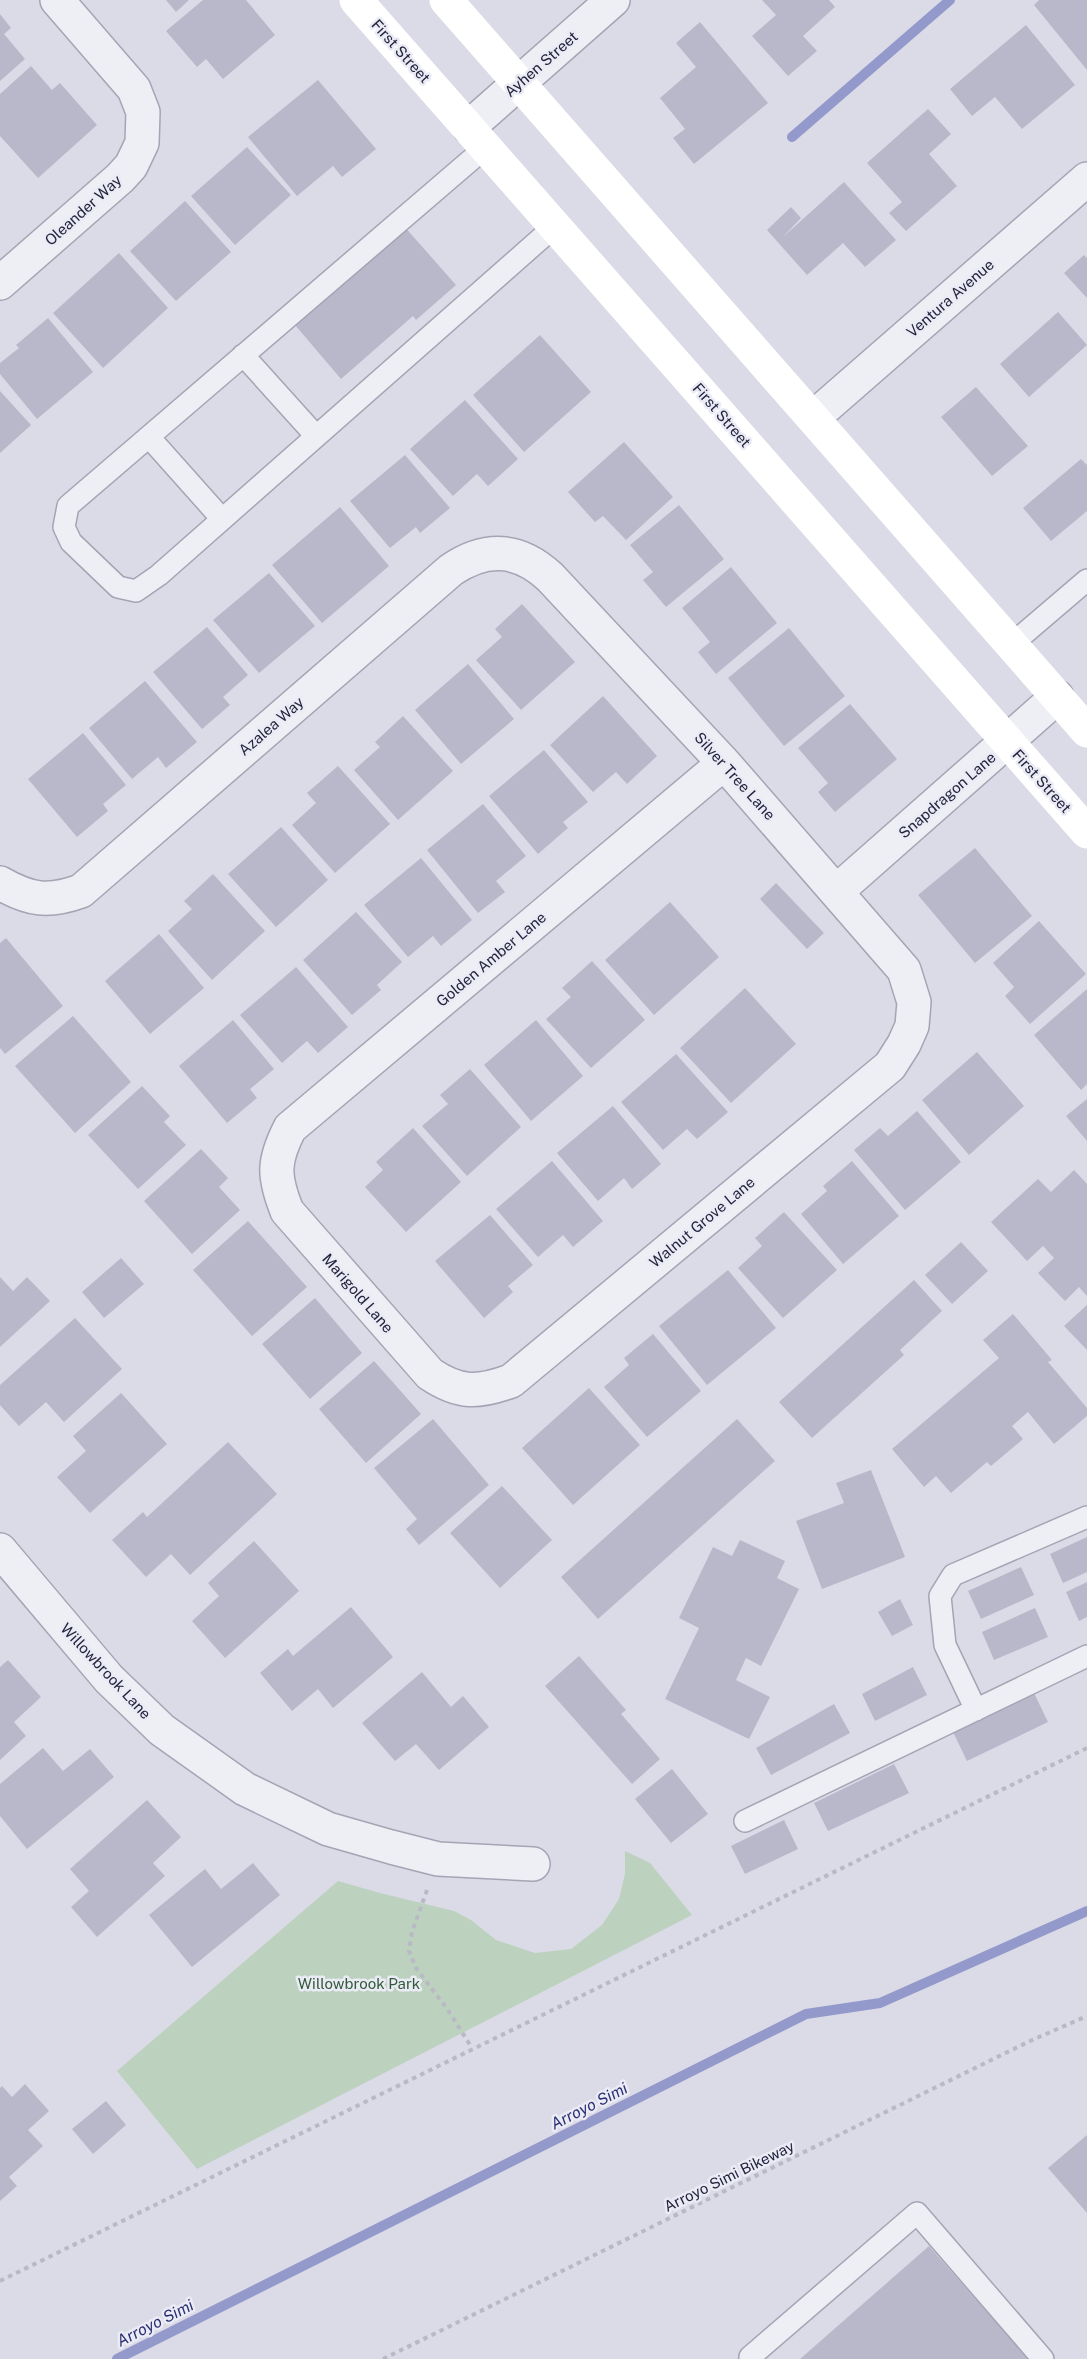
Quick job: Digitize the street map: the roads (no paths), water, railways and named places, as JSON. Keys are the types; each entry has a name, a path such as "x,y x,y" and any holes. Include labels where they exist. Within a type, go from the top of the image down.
{"main road":[{"name":"First Street","path":"356,0 1087,831"},
{"path":"446,0 1087,731"}],"street":[{"name":"Oleander Way","path":"0,283 120,178 131,166 142,143 143,112 134,89 57,0"},
{"name":"Ayhen Street","path":"478,137 519,83 613,0"},
{"name":"Ventura Avenue","path":"814,417 1083,191"},
{"name":"Azalea Way","path":"0,883 29,897 59,898 81,891 451,570 464,561 488,553 513,554"},
{"name":"Silver Tree Lane","path":"513,554 538,566 550,577 724,763 904,970 914,1002 912,1026"},
{"name":"Snapdragon Lane","path":"837,891 1057,697"},
{"name":"Golden Amber Lane","path":"276,1167 279,1151 290,1128 724,763"},
{"name":"Walnut Grove Lane","path":"472,1391 487,1390 512,1381 890,1066 912,1026"},
{"name":"Marigold Lane","path":"276,1167 277,1187 287,1211 430,1374 446,1384 472,1391"},
{"name":"Willowbrook Lane","path":"0,1550 109,1679 162,1730 245,1789 328,1829 438,1859 533,1864"}],"lane":[{"path":"478,137 243,355 68,506 64,527 71,542 118,587 135,591 159,575 555,226"},
{"path":"243,355 316,436"},
{"path":"149,436 222,519"},
{"path":"1012,644 1087,580"},
{"path":"976,1710 945,1645 940,1596 953,1575 1087,1517"},
{"path":"745,1821 1087,1656"},
{"path":"752,2359 750,2357 917,2213 1043,2359"}],"waterway":[{"path":"792,137 950,0"},
{"name":"Arroyo Simi","path":"117,2359 806,2014 880,2003 1087,1911"}],"park label":[{"name":"Willowbrook Park","path":"359,1983"}]}
